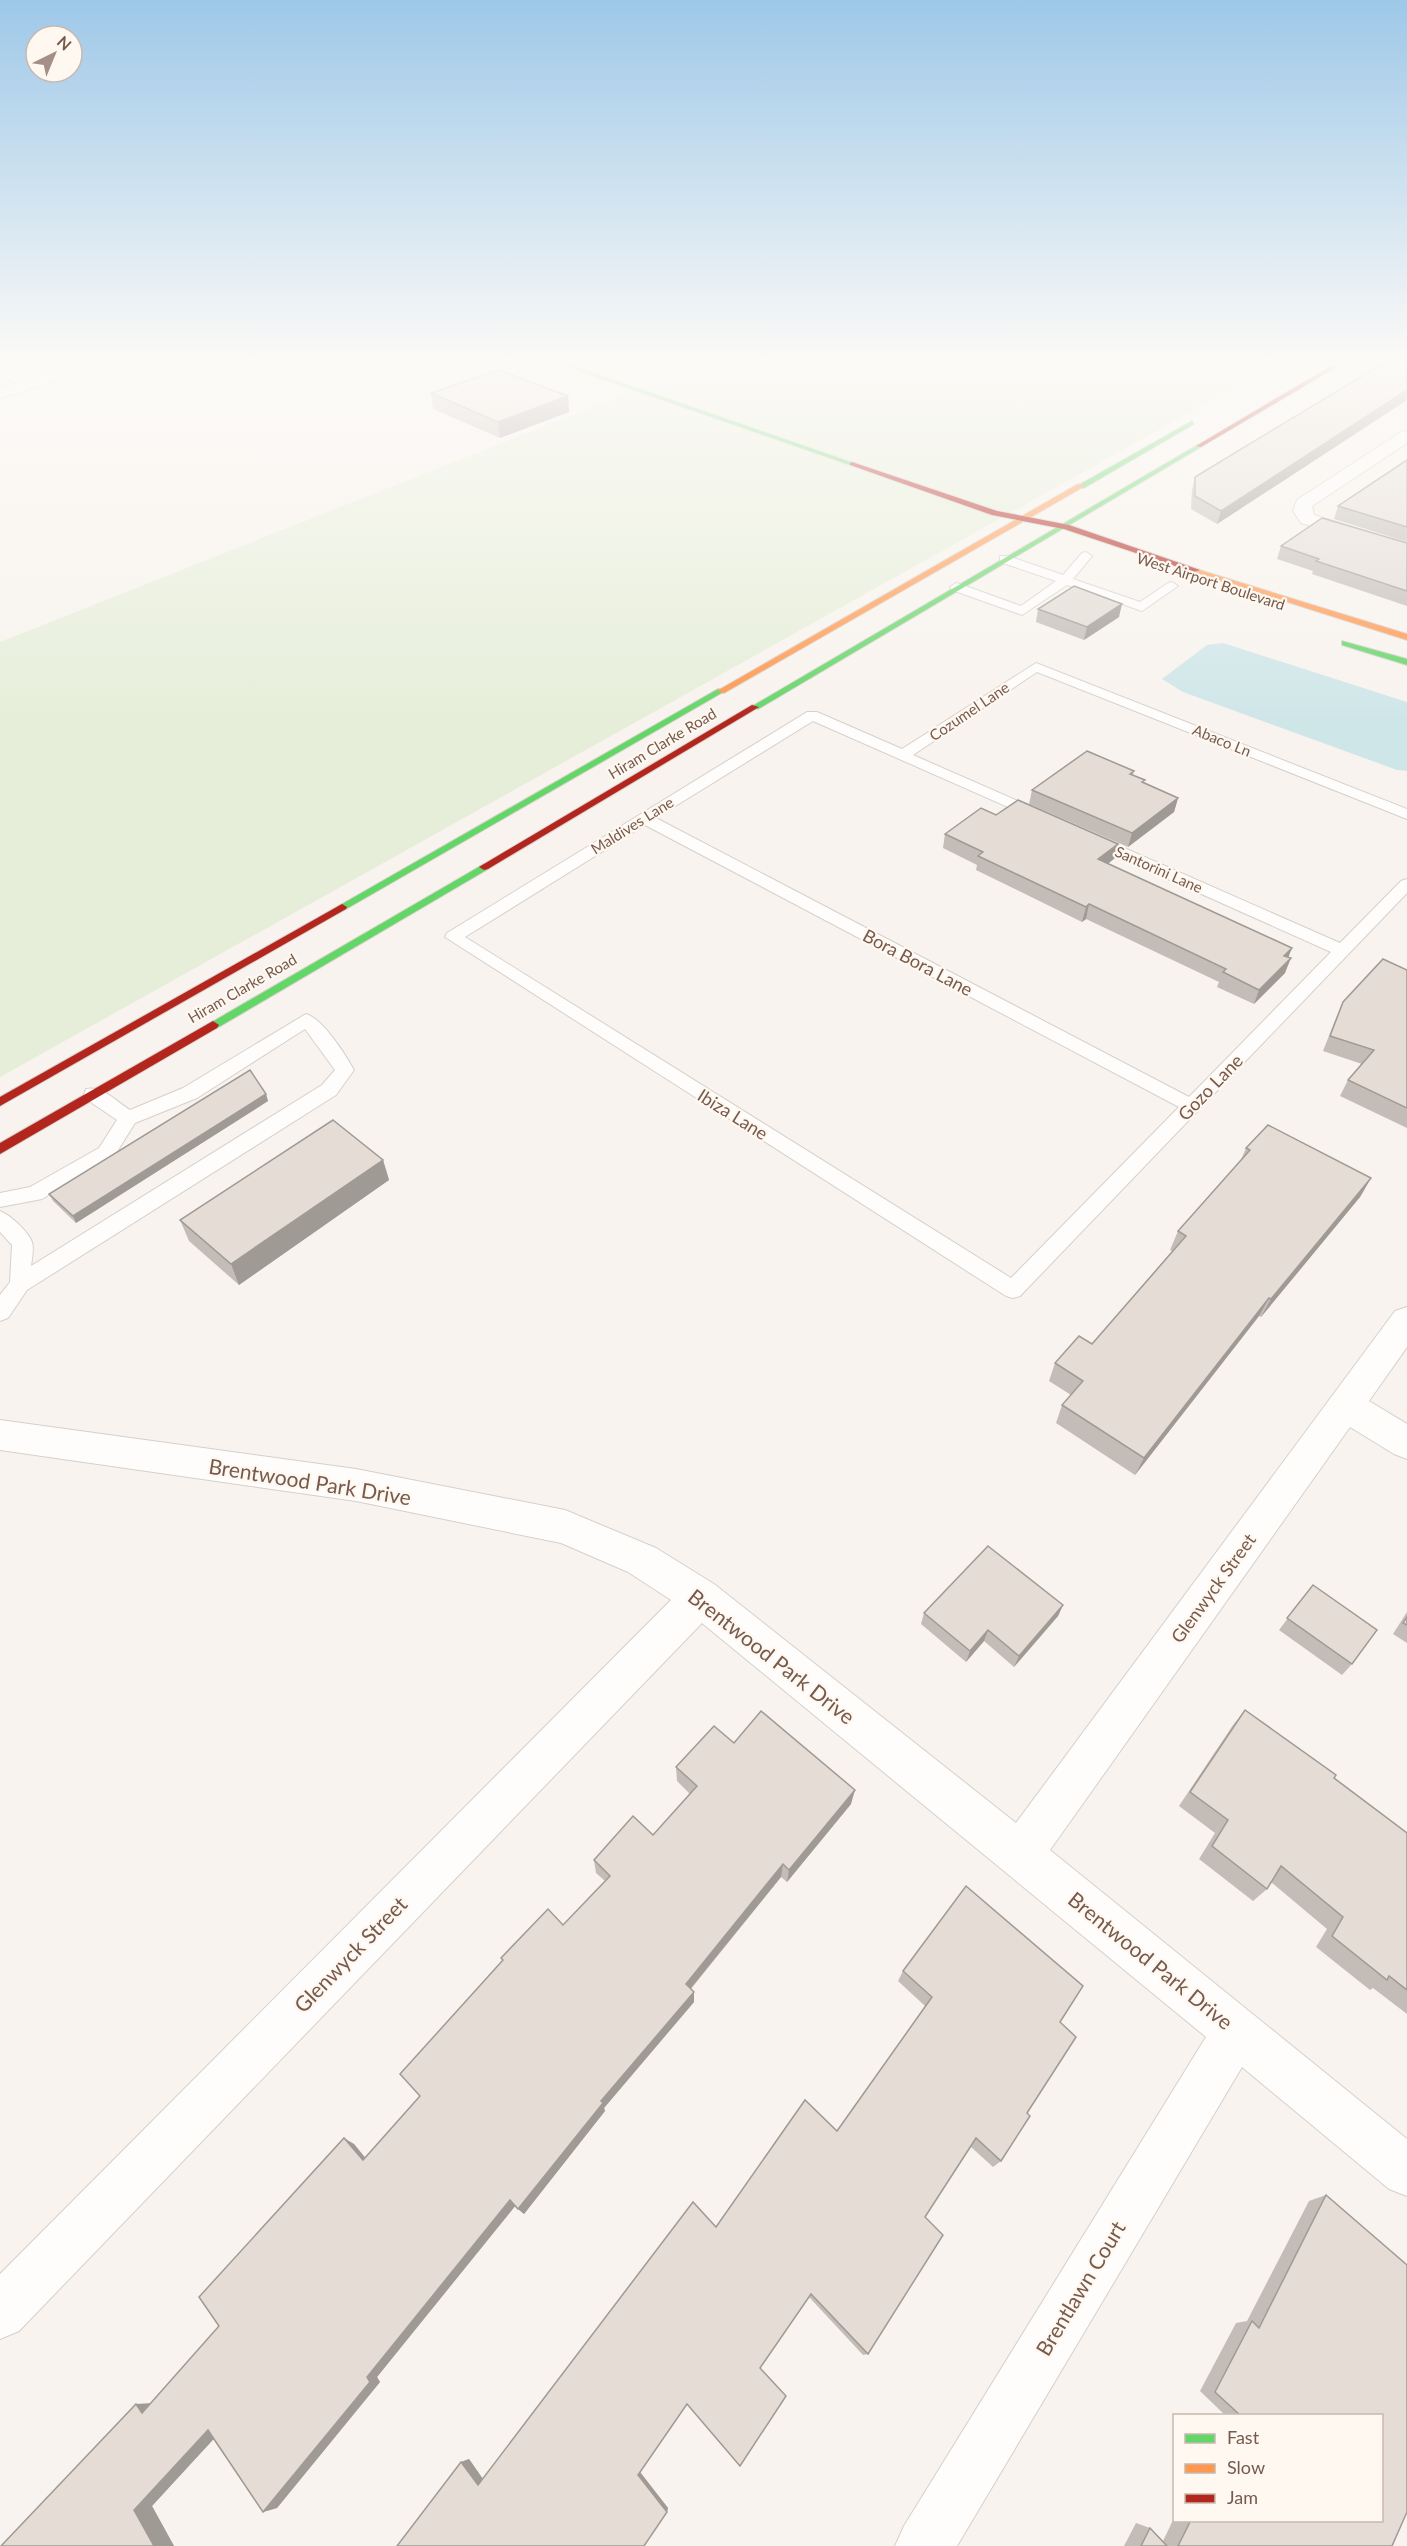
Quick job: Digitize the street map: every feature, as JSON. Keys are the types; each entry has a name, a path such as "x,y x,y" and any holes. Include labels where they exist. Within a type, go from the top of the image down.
{"main road":[{"name":"West Airport Boulevard","path":"907,483 995,513 1027,516 1061,526 1236,585 1407,637"},
{"name":"Hiram Clarke Road","path":"0,1102 257,961 549,789 1086,483"},
{"name":"Hiram Clarke Road","path":"0,1149 280,980 585,808 1135,483"},
{"path":"995,513 1006,529 1055,546"},
{"name":"West Airport Boulevard","path":"1150,579 1189,592"},
{"path":"1334,639 1407,662"},
{"path":"778,659 812,673"},
{"path":"549,789 585,808"}],"street":[{"path":"1337,483 1303,504 1302,511 1307,519 1407,550"},
{"name":"Glenwyck Street","path":"1020,1854 1407,1321"},
{"path":"1346,1406 1407,1443"},
{"name":"Brentwood Park Drive","path":"0,1435 356,1485 565,1527 642,1560 700,1597 1020,1854 1407,2171"},
{"name":"Glenwyck Street","path":"0,2312 700,1597"},
{"name":"Brentlawn Court","path":"924,2546 1237,2031"}],"lane":[{"path":"956,587 1022,611 1066,580 1086,556"},
{"path":"1004,559 1142,608 1172,586"},
{"name":"Cozumel Lane","path":"903,755 1036,667"},
{"name":"Abaco Ln","path":"1036,667 1407,814"},
{"name":"Maldives Lane","path":"453,937 812,715 903,755"},
{"path":"903,755 1053,822"},
{"name":"Bora Bora Lane","path":"644,818 1192,1106"},
{"name":"Santorini Lane","path":"1074,831 1342,951"},
{"name":"Gozo Lane","path":"1013,1290 1407,884"},
{"name":"Ibiza Lane","path":"453,937 1013,1290"},
{"path":"0,1200 35,1194 106,1153 128,1118 190,1093 306,1020 315,1028 345,1070 329,1090 20,1284 0,1312"},
{"path":"93,1094 128,1118"},
{"path":"0,1219 22,1243 20,1284"}],"green space":[{"path":"401,483 1064,483 0,1077 0,642"}],"water":[{"path":"1223,643 1407,702 1407,771 1397,770 1183,692 1162,679 1207,645"}],"building":[{"path":"1195,483 1264,483 1221,511 1195,496"},
{"path":"1373,483 1407,483 1407,527 1338,506"},
{"path":"1322,518 1407,543 1407,591 1316,561 1319,559 1281,546"},
{"path":"1074,586 1122,604 1087,627 1038,609"},
{"path":"1087,751 1134,771 1130,774 1145,780 1142,782 1178,798 1132,833 1032,790"},
{"path":"1018,800 1118,844 1098,859 1292,948 1284,956 1291,958 1259,990 1223,972 1226,969 1089,904 1086,907 978,856 983,852 945,834 981,808 996,815"},
{"path":"1383,959 1407,970 1407,1108 1348,1080 1374,1050 1330,1036 1343,1002"},
{"path":"250,1070 266,1094 73,1216 49,1194"},
{"path":"333,1120 383,1160 231,1264 180,1220"},
{"path":"1268,1125 1371,1178 1271,1299 1269,1298 1144,1458 1062,1405 1083,1381 1055,1363 1079,1336 1092,1344 1186,1236 1178,1231 1250,1150 1246,1148"},
{"path":"988,1546 1063,1605 1019,1656 988,1630 970,1651 924,1613"},
{"path":"1313,1585 1377,1630 1352,1664 1287,1618"},
{"path":"1245,1710 1336,1775 1334,1778 1407,1833 1407,1990 1389,1976 1387,1980 1332,1936 1343,1917 1281,1866 1267,1889 1212,1846 1228,1820 1190,1792"},
{"path":"761,1711 855,1790 789,1870 783,1864 686,1984 694,1992 601,2101 603,2103 518,2209 510,2200 367,2377 370,2382 263,2512 208,2430 134,2510 154,2546 1,2546 136,2404 142,2413 219,2326 199,2297 344,2138 363,2160 420,2096 400,2074 503,1960 501,1958 548,1909 563,1925 610,1876 594,1860 633,1816 653,1835 697,1786 676,1767 714,1726 734,1743"},
{"path":"966,1886 1083,1986 1060,2022 1076,2037 1027,2113 1030,2116 1001,2161 976,2138 925,2217 943,2235 868,2354 811,2294 760,2368 786,2396 740,2466 687,2404 638,2475 667,2512 644,2546 397,2546 461,2462 478,2485 693,2202 716,2227 805,2100 837,2131 932,1997 903,1971"},
{"path":"1326,2195 1407,2265 1407,2512 1392,2546 1178,2546 1190,2522 1383,2522 1383,2414 1239,2414 1215,2392 1252,2321 1259,2328"},
{"path":"1150,2528 1167,2546 1141,2546"}],"traffic: fast":[{"path":"1081,486 1087,483"},
{"path":"755,707 1136,483"},
{"path":"1345,643 1407,662"},
{"path":"342,907 721,691"},
{"path":"213,1025 484,867"}],"traffic: slow":[{"path":"721,691 1081,486"},
{"path":"1196,570 1407,637"}],"traffic: jam":[{"path":"907,483 995,513 1066,527 1196,570"},
{"path":"484,867 755,707"},
{"path":"0,1102 342,907"},
{"path":"0,1149 213,1025"}]}
